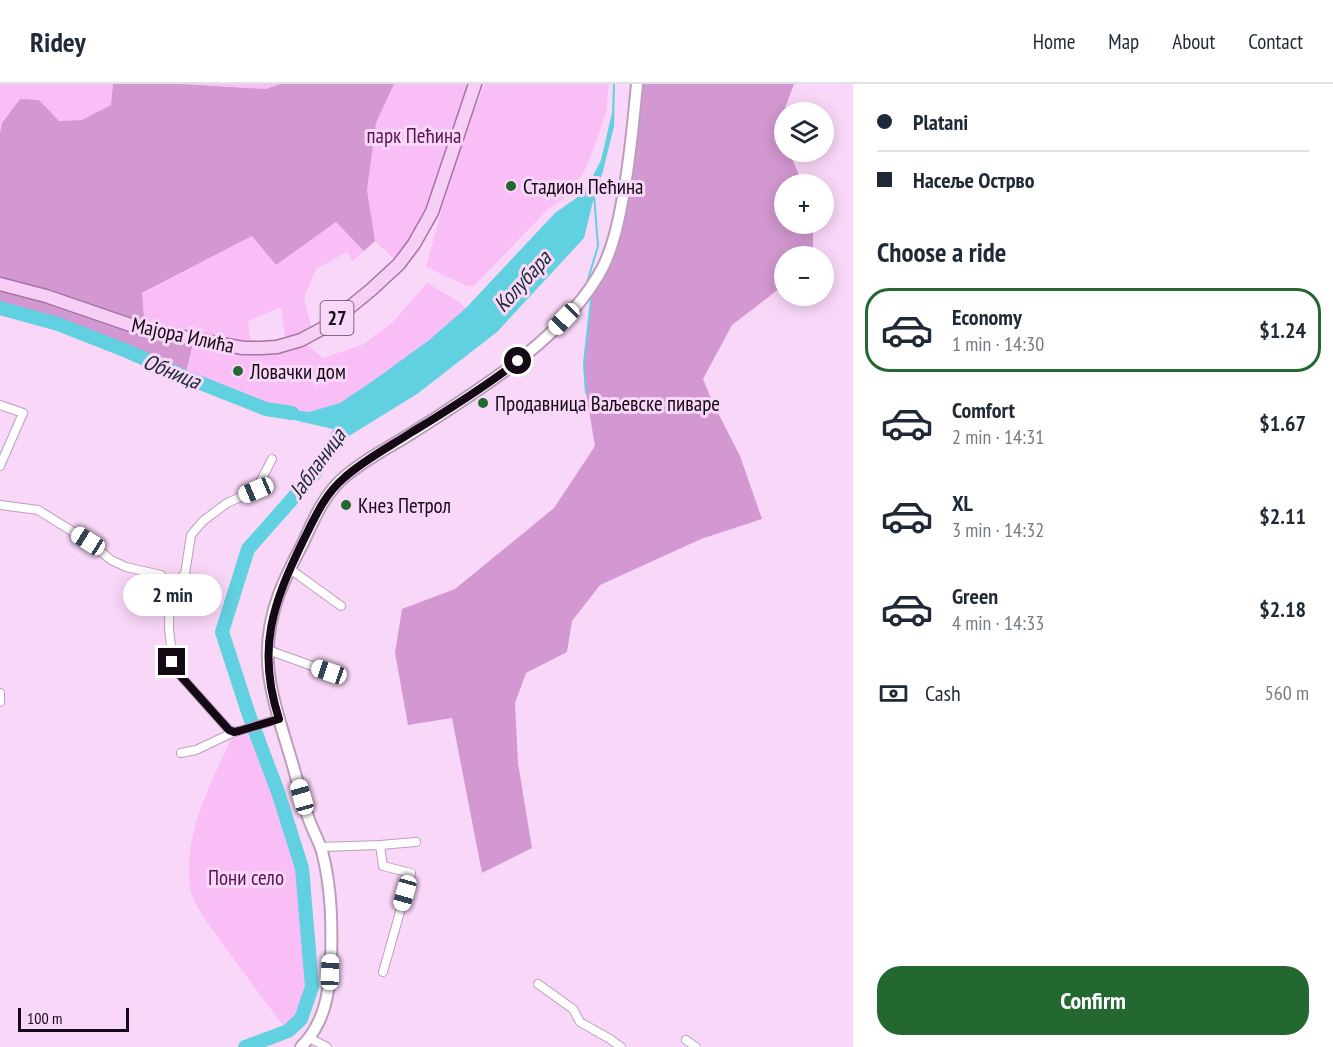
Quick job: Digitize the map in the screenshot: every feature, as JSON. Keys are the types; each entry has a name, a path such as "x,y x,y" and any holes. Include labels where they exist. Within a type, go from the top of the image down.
{"main road":[{"name":"Мајора Илића","path":"0,284 61,301 145,330 243,348 277,347 301,340 327,326 372,289 399,264 414,244 432,212 475,84"},
{"path":"301,1047 312,1035 327,1003 332,912 330,889 320,847 307,813 270,686 268,650 270,627 277,601 320,508 342,479 357,466 507,370 551,333 585,295 603,268 618,224 630,154 637,84"}],"street":[{"path":"0,405 23,413 0,466"},
{"path":"170,588 184,574 191,535 203,521 226,503 256,490 272,459"},
{"path":"0,505 38,510 88,541 111,560 126,567 161,575 170,588 169,628 172,662 178,673 225,728 237,731"},
{"path":"290,569 341,606"},
{"path":"268,650 329,672"},
{"path":"0,693 0,702"},
{"path":"180,753 196,750 237,731 279,719"},
{"path":"320,847 416,842"},
{"path":"380,845 383,866 411,873 383,972"},
{"path":"538,984 573,1009 580,1022 621,1047"},
{"path":"312,1035 327,1047"},
{"path":"686,1040 696,1047"}],"green space":[{"path":"0,84 113,84 111,105 83,120 59,121 39,100 2,123 0,133"},
{"path":"181,84 280,84 266,89"},
{"name":"парк Пећина","path":"394,84 474,84 424,228 399,264 375,241 367,190 376,122"},
{"name":"Стадион Пећина","path":"485,84 609,84 606,113 584,172 563,199 549,208 474,286 467,286 426,267 456,156"},
{"path":"336,222 364,251 353,261 347,252 316,269 304,298 313,334 301,340 323,358 364,344 393,322 427,283 466,308 428,341 340,403 309,412 268,411 185,377 194,340 145,330 142,294 252,236 276,265","holes":["281,307 286,344 252,348 248,321"]},
{"name":"Пони село","path":"256,732 302,868 312,987 301,1019 288,1031 208,923 194,901 190,887 190,848 207,792 231,739"}],"shaded area":[{"path":"113,84 181,84 266,89 280,84 394,84 376,123 367,190 375,241 364,251 336,222 276,265 252,236 142,293 145,330 194,339 185,377 58,324 0,308 0,133 2,123 20,99 39,100 59,121 82,120 111,105"},
{"path":"637,84 794,84 787,102 774,102 774,162 793,162 799,174 774,174 774,234 813,234 813,246 774,246 774,293 732,325 703,379 740,456 762,519 701,539 600,585 572,621 567,652 526,673 515,703 518,763 532,848 482,873 452,718 408,725 395,653 402,609 455,589 554,508 595,446 586,393 584,363 591,300 585,295 608,256"}],"water":[{"name":"Колубара","path":"613,84 615,84 614,126 584,238 497,332 417,394 349,436 328,463 301,490 333,429 268,411 309,412 340,403 428,341 466,308 555,213 585,192 601,160 612,113"}],"waterway":[{"path":"586,286 598,246 594,195"},
{"path":"586,393 584,363 591,300 589,298"},
{"name":"Обница","path":"0,308 58,324 266,409 292,413"},
{"name":"Јабланица","path":"245,1047 288,1031 301,1019 312,987 302,868 222,632 248,549 316,472"}],"place":[{"name":"Стадион Пећина","path":"511,186"},
{"name":"Ловачки дом","path":"238,371"},
{"name":"Продавница Ваљевске пиваре","path":"483,403"},
{"name":"Кнез Петрол","path":"346,505"}],"route":[{"path":"172,662 178,673 225,728 234,732 279,719 268,669 270,627 277,601 290,569 314,518 329,494 357,466 433,419 518,361"}]}
